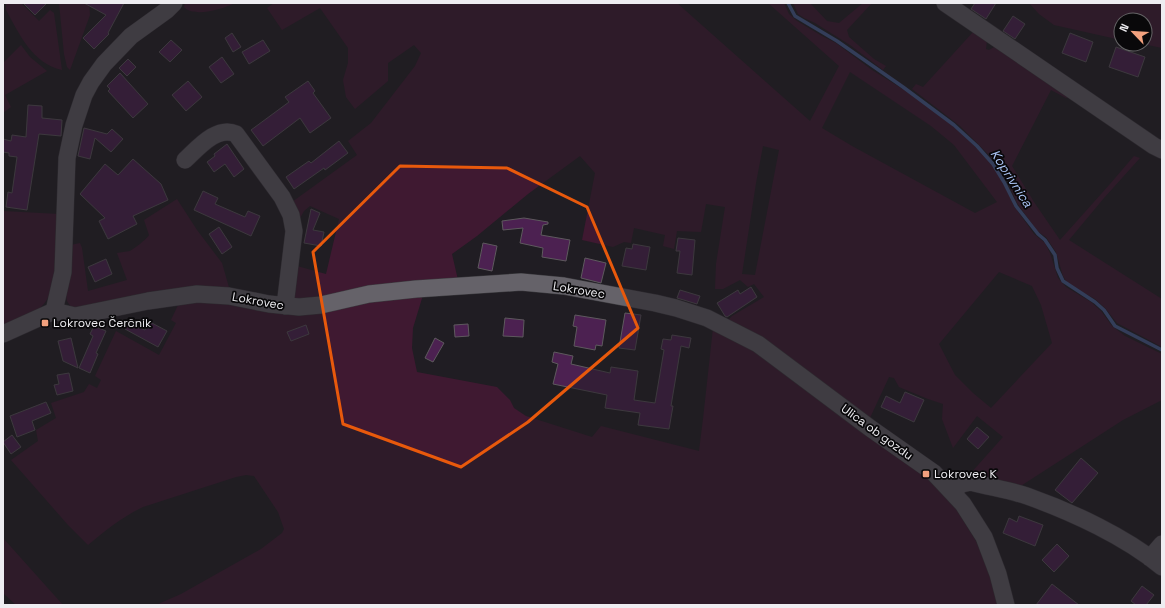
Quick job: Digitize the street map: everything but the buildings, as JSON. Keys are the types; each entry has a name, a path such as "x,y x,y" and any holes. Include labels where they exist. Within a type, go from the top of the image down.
{"street":[{"path":"3,334 54,311 62,272 66,158 74,125 84,95 104,64 131,36 167,10 174,3"},
{"path":"945,3 1162,150"},
{"path":"185,160 204,143 220,132 230,131 236,134 282,197 291,215 294,231 285,306"},
{"name":"Lokrovec","path":"54,311 75,316 148,301 198,294 229,296 269,304 299,307 321,305 369,294 416,289 521,282 564,286 655,303 707,318 758,344 794,370"},
{"name":"Ulica ob gozdu","path":"794,370 870,428 934,473 963,504 984,537 998,574 1006,605"},
{"path":"951,491 962,484 971,482 1027,496 1107,531 1156,563 1162,544"}],"highlighted area":[{"path":"400,166 507,168 587,207 638,328 528,422 461,467 343,424 313,252"}],"shaded area":[{"path":"6,3 21,3 39,21 50,10 54,13 62,70 43,61 28,47 6,10"},
{"path":"59,3 89,3 90,15 70,70 67,67 64,54"},
{"path":"185,3 235,3 216,10 194,12 184,7"},
{"path":"274,3 677,3 810,121 839,66 768,3 784,3 789,14 797,21 836,43 872,70 909,93 957,129 986,157 1000,176 1014,206 1034,234 1045,243 1050,253 1058,278 1066,287 1091,302 1101,311 1112,326 1125,336 1162,354 1162,400 1123,420 1016,489 973,477 970,474 1003,437 977,416 953,448 942,419 943,404 899,387 894,378 889,377 869,420 727,321 732,316 764,297 754,284 748,287 740,280 723,289 715,289 716,264 725,207 706,204 701,232 677,231 674,249 663,246 665,235 634,228 631,243 624,242 613,247 582,240 595,173 580,156 528,194 477,236 452,254 458,280 319,300 295,298 293,294 297,266 326,274 339,219 310,206 304,211 299,220 292,202 357,155 348,141 371,123 415,66 421,53 414,45 388,63 388,81 355,109 346,97 343,80 348,63 348,48 320,8 282,30 267,8","holes":["850,72 931,126 954,145 997,202 975,213 822,128","763,146 779,150 755,275 742,274","999,272 1032,286 1041,305 1052,343 991,408 955,375 939,344"]},
{"path":"793,3 810,3 827,21 839,23 863,3 872,3 847,30 849,37 874,59 886,66 883,70 850,45 798,14"},
{"path":"1029,3 1162,3 1162,48 1153,46 1153,12 1113,12 1113,38 1054,25 1039,14"},
{"path":"974,31 987,40 986,49 989,50 996,46 1069,97 1066,98 1051,90 1012,166 1060,240 1134,156 1140,158 1069,240 1162,299 1162,347 1117,323 1105,308 1095,299 1068,284 1063,276 1056,252 1046,237 1037,231 1017,203 1005,175 989,155 960,126 912,89 916,84 923,87"},
{"path":"21,45 30,57 47,71 5,95 11,107 3,113 3,63"},
{"path":"177,199 197,230 222,263 230,291 90,309 71,307 66,296 71,245 80,243 82,248 88,291 127,280 117,253 130,251 144,241 149,235 144,220"},
{"path":"3,211 59,214 57,264 52,289 41,307 23,320 3,329"},
{"path":"423,295 413,328 412,348 417,372 497,387 510,400 514,408 526,416 592,437 601,426 699,451 713,328 747,344 928,479 956,509 976,541 992,579 997,605 156,605 181,594 261,549 282,533 284,529 278,512 254,476 246,475 236,477 143,507 121,519 88,545 68,525 11,460 38,441 36,430 56,418 51,403 84,392 89,384 97,388 101,380 95,376 116,331 159,355 176,323 171,320 179,303"},
{"path":"3,538 63,605 16,605 3,593"}],"waterway":[{"name":"Koprivnica","path":"788,3 795,16 837,41 903,87 954,125 977,146 993,164 1016,206 1038,234 1045,240 1055,255 1057,268 1063,281 1095,302 1104,310 1115,326 1162,350"}],"place":[{"name":"Lokrovec Čerčnik","path":"45,323"},
{"name":"Lokrovec K","path":"926,474"}]}
